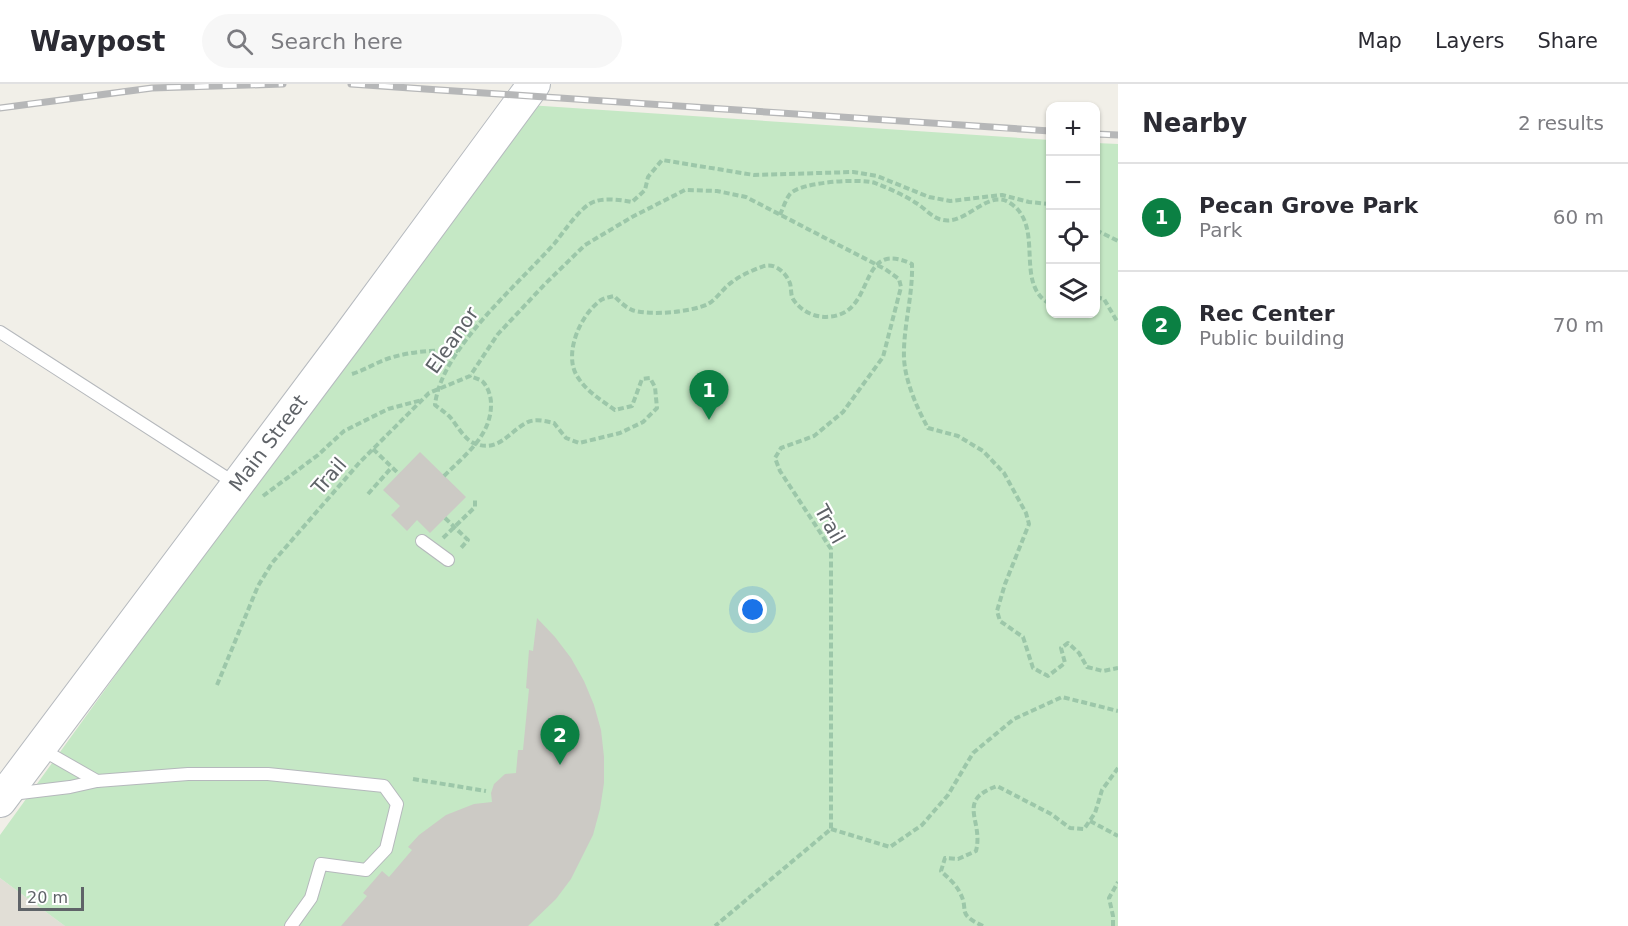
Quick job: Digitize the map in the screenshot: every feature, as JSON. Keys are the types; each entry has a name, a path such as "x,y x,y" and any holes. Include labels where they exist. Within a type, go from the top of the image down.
{"street":[{"name":"Main Street","path":"2,798 534,84"}],"lane":[{"path":"0,332 237,484"},
{"path":"422,541 448,560"},
{"path":"39,748 97,781"},
{"path":"2,798 70,788 97,781 178,774 268,774 384,786 397,804 386,849 366,870 321,864 311,898 291,926"}],"path":[{"name":"Eleanor","path":"475,444 449,416 435,405 436,390 458,351 583,209 596,201 632,202 645,190 648,177 662,160 754,175 853,172 877,176 929,197 950,201 1002,195 1046,204"},
{"path":"780,214 790,194 800,187 838,182 873,182 916,202 940,220 951,221 961,218 987,202 1001,199 1010,203 1023,215 1029,241 1031,276 1037,291 1046,302"},
{"name":"Trail","path":"217,685 258,586 272,562 373,449 429,393 470,376 498,334 585,245 685,190 717,191 746,197 893,274 899,279 901,287 883,357 843,412 814,436 782,448 775,458 780,471 831,549 831,829"},
{"path":"1100,232 1118,241"},
{"path":"475,444 493,445 504,441 527,422 542,420 554,423 566,438 579,443 620,433 643,422 657,408 655,387 650,378 642,379 632,406 615,410 585,388 575,373 572,354 580,325 593,306 603,299 614,296 631,309 645,313 695,309 711,303 731,283 767,265 778,267 789,280 793,298 806,311 819,318 841,314 854,307 877,265 890,258 902,260 912,264 913,279 904,359 911,390 928,428 958,436 983,452 1004,473 1026,513 1029,524 1005,584 997,611 1000,621 1023,637 1033,668 1048,676 1065,663 1061,648 1068,643 1079,653 1087,667 1103,671 1118,668"},
{"path":"1100,298 1104,299 1118,323"},
{"path":"444,476 487,428 491,413 491,397 483,383 470,376"},
{"path":"373,449 399,474"},
{"path":"368,494 392,467"},
{"path":"434,548 475,507 475,499"},
{"path":"445,518 468,540 448,560"},
{"path":"715,926 831,829 890,847 922,825 948,795 972,753 1014,719 1062,697 1118,711"},
{"path":"983,926 972,921 964,913 962,896 957,887 941,871 945,858 958,859 976,851 978,843 973,806 981,792 997,786 1051,814 1070,828 1084,829 1095,813 1102,790 1118,768"},
{"path":"414,779 486,790"},
{"path":"1090,821 1118,836"},
{"path":"1113,926 1109,897 1118,882"}],"shaded area":[{"path":"0,878 65,926 0,926"}],"green space":[{"path":"528,105 1046,140 1046,318 1100,318 1100,143 1118,144 1118,926 65,926 0,878 0,835"}],"building":[{"path":"420,452 466,497 430,533 417,520 407,531 391,515 400,506 383,490"},
{"path":"537,618 571,658 594,705 601,730 604,783 600,809 593,835 571,879 556,899 528,926 341,926 367,896 363,893 382,871 389,877 412,850 408,847 419,835 446,815 474,804 492,802 491,793 494,784 505,774 516,773 518,750 523,750 529,689 526,688 529,650 533,651"}],"railway":[{"path":"0,108 152,88 283,84"},
{"path":"351,84 1046,131"},
{"path":"1100,134 1118,135"}],"place":[{"name":"Pecan Grove Park","path":"709,420"},
{"name":"Rec Center","path":"560,765"}]}
